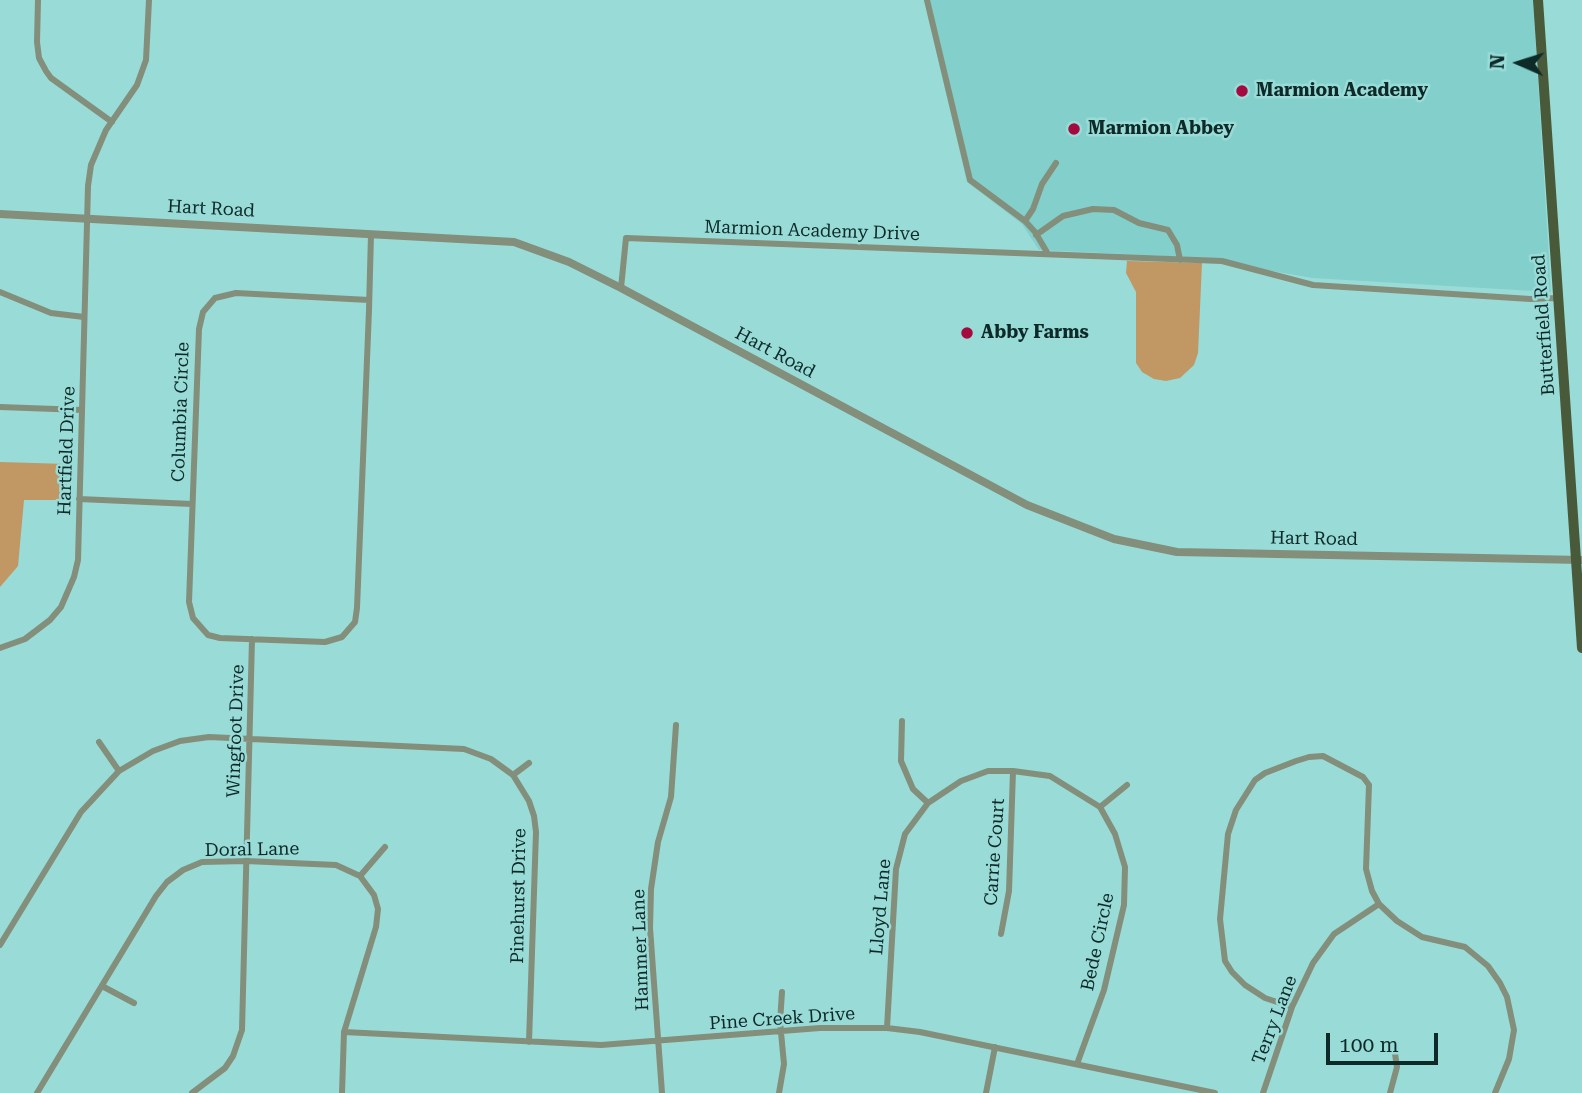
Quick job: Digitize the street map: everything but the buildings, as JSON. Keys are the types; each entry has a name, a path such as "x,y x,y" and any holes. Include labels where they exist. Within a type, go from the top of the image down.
{"main road":[{"name":"Butterfield Road","path":"1538,0 1579,560 1582,648"}],"street":[{"path":"38,0 37,42 39,58 46,71 51,78 112,122"},
{"name":"Hartfield Drive","path":"0,648 25,639 50,620 65,600 78,561 87,218 91,165 98,144 137,85 146,60 149,0"},
{"path":"927,0 970,180 1025,220 1048,254"},
{"path":"1025,220 1033,209 1042,184 1056,163"},
{"path":"1036,235 1063,216 1093,209 1114,210 1139,223 1168,230 1177,245 1180,260"},
{"name":"Hart Road","path":"0,214 514,242 569,262 621,288 1027,505 1114,539 1177,552 1579,560"},
{"name":"Wingfoot Drive","path":"192,1093 225,1068 233,1056 242,1030 252,639 325,642 342,637 355,622 371,233"},
{"name":"Marmion Academy Drive","path":"621,288 626,238 1222,261 1312,285 1530,299 1558,298"},
{"path":"0,292 51,313 84,317"},
{"name":"Columbia Circle","path":"252,639 208,635 193,618 188,602 200,320 208,304 225,294 369,300"},
{"path":"0,407 82,410"},
{"path":"79,499 192,504"},
{"path":"902,721 901,761 913,789 928,803 961,781 988,771 1050,776 1100,807 1127,785"},
{"name":"Hammer Lane","path":"662,1093 650,928 651,889 658,842 671,797 676,725"},
{"name":"Pinehurst Drive","path":"1,940 81,812 119,771 153,751 180,741 209,737 464,749 491,759 513,775 529,801 536,832 529,1042"},
{"path":"99,742 119,771"},
{"path":"1292,1007 1265,998 1245,985 1225,961 1220,919 1228,834 1236,810 1255,780 1275,769 1317,756 1328,758 1363,777 1369,789 1366,869 1379,904 1397,921 1422,937 1465,947 1488,966 1500,983 1507,997 1514,1030 1509,1059 1495,1093"},
{"path":"513,775 529,763"},
{"name":"Carrie Court","path":"1001,934 1009,891 1013,771"},
{"name":"Lloyd Lane","path":"887,1028 895,869 905,834 928,803"},
{"name":"Bede Circle","path":"1077,1064 1104,990 1124,905 1125,867 1115,834 1100,807"},
{"path":"342,1093 344,1032 378,917 374,895 360,876 385,847"},
{"name":"Doral Lane","path":"37,1093 156,896 175,875 202,862 246,861 336,865 360,876"},
{"name":"Terry Lane","path":"1264,1093 1292,1007 1313,964 1334,934 1379,904"},
{"path":"103,986 134,1003"},
{"path":"779,1093 784,1064 782,992"},
{"name":"Pine Creek Drive","path":"344,1032 601,1045 846,1027 887,1028 995,1047 1215,1093"},
{"path":"986,1093 995,1047"},
{"path":"1391,1093 1397,1067 1394,1047"}],"shaded area":[{"name":"Marmion Academy","path":"924,0 1533,0 1551,292 1313,278 1189,257 1039,250 1022,224 967,182"},
{"path":"1127,261 1202,263 1198,353 1194,365 1180,378 1166,381 1154,379 1142,372 1136,363 1136,292 1126,273"},
{"path":"0,462 67,464 66,500 24,500 18,566 0,587"}],"place":[{"name":"Marmion Academy","path":"1242,91"},
{"name":"Marmion Abbey","path":"1074,129"},
{"name":"Abby Farms","path":"967,333"}]}
